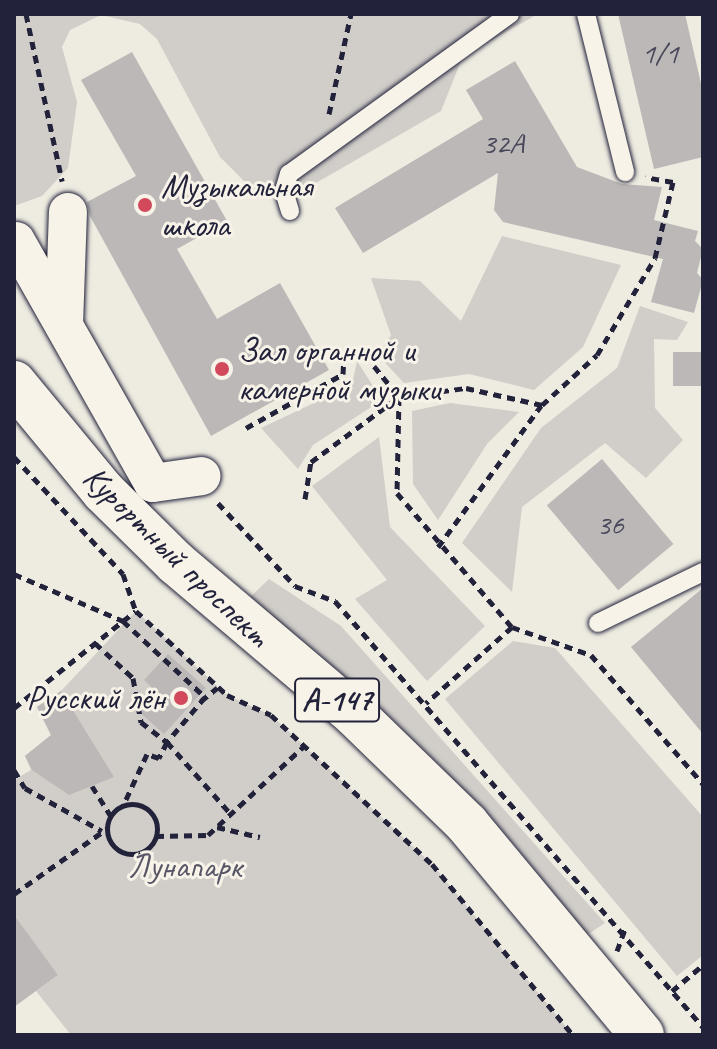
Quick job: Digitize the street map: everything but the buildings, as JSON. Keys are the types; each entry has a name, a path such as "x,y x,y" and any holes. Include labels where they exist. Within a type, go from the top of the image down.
{"main road":[{"name":"Курортный проспект","path":"14,383 103,491 176,563 355,715 467,824 642,1035"}],"street":[{"path":"64,325 68,212"},
{"path":"16,241 153,483 202,476"}],"lane":[{"path":"290,211 284,191 289,174 510,14"},
{"path":"586,14 625,172"},
{"path":"598,623 703,572"}],"path":[{"path":"26,14 68,212"},
{"path":"321,150 351,14"},
{"path":"438,547 542,405 597,355 655,258 673,182 625,172"},
{"path":"246,428 343,374 344,357"},
{"path":"374,366 399,397 397,493 438,547 512,627 591,655 703,784"},
{"path":"305,499 311,462 399,397 466,388 542,405"},
{"path":"14,457 123,574 136,611 217,688 271,715 432,864 573,1035"},
{"path":"202,476 228,520 295,586 335,601 703,1027"},
{"path":"14,574 123,621 205,697 167,742 159,758 147,754 123,806 111,816 105,829 14,894"},
{"path":"14,708 136,611"},
{"path":"426,703 512,627"},
{"path":"95,643 133,678 141,722 167,742 231,814"},
{"path":"201,701 217,688"},
{"path":"156,836 208,835 304,746"},
{"path":"14,770 25,788 105,829 111,843 127,853 146,850 156,836"},
{"path":"92,786 111,816"},
{"path":"123,806 146,809 156,836"},
{"path":"217,827 260,837"},
{"path":"672,991 703,965"}],"green space":[{"path":"14,14 538,14 463,56 441,111 302,191 274,196 252,189 220,157 157,39 140,24 101,15 70,30 62,47 77,102 68,168 42,196 14,206"},
{"path":"502,236 621,265 583,347 534,390 469,374 404,383 379,356 391,335 371,278 420,281 461,321"},
{"path":"640,306 688,322 677,340 654,339 655,408 683,440 646,478 605,443 522,507 512,592 462,543 541,428 617,368"},
{"path":"357,361 382,400 313,445 298,469 261,428 352,385"},
{"path":"450,403 519,412 487,444 438,520 413,484 412,411"},
{"path":"379,437 390,527 485,626 427,681 355,599 387,580 312,486"},
{"path":"269,579 341,626 605,923 587,935 243,604"},
{"name":"Лунапарк","path":"136,611 227,695 271,715 432,864 573,1035 71,1035 36,991 58,975 14,920 14,780 31,770 25,756 51,735 37,707 61,691"},
{"path":"513,641 555,648 703,817 703,955 677,976 445,699"}],"place":[{"name":"Музыкальная школа","path":"145,205"},
{"name":"Зал органной и камерной музыки","path":"222,369"},
{"name":"Русский лён","path":"181,698"}]}
